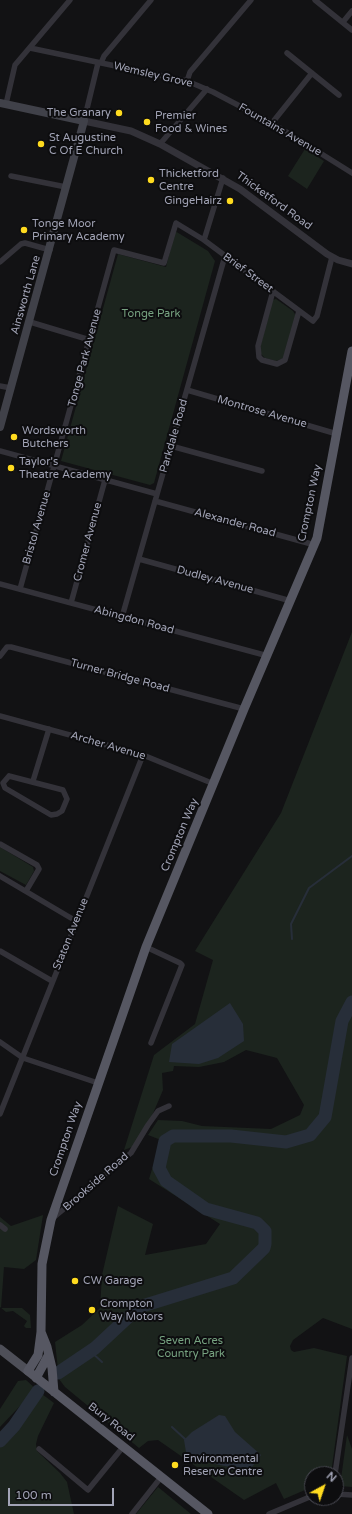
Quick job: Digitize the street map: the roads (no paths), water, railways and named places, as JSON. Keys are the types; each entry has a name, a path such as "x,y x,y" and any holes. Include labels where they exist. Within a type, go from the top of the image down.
{"highway":[{"name":"Crompton Way","path":"28,1371 37,1358 41,1332 42,1264 51,1220 146,947 244,709 268,656 314,545 337,434 352,351"},
{"name":"Crompton Way","path":"41,1332 47,1347 52,1368 54,1392"},
{"path":"36,1378 48,1356"},
{"name":"Bury Road","path":"28,1371 208,1514"}],"main road":[{"name":"Thicketford Road","path":"3,104 84,121"},
{"name":"Ainsworth Lane","path":"0,427 50,250 84,121"},
{"name":"Bury Road","path":"0,1349 28,1371"}],"street":[{"path":"3,104 15,65 70,0"},
{"path":"84,121 99,63 151,0"},
{"path":"187,81 190,72 251,0"},
{"path":"315,0 352,30"},
{"path":"343,22 352,11"},
{"name":"Wemsley Grove","path":"30,48 187,81 207,89"},
{"path":"288,52 339,94"},
{"path":"272,123 312,72"},
{"path":"160,144 207,89"},
{"name":"Fountains Avenue","path":"207,89 272,123 352,173"},
{"name":"Thicketford Road","path":"84,121 131,131 160,144 223,178 255,199 332,257 352,264"},
{"path":"11,176 66,187"},
{"path":"204,240 223,178"},
{"path":"24,185 26,179"},
{"name":"Brief Street","path":"114,250 164,263 176,223 204,240 310,320 315,320 317,316 332,257"},
{"path":"0,262 21,244 25,243 50,250"},
{"name":"Tonge Park Avenue","path":"55,466 114,250"},
{"name":"Parkdale Road","path":"122,617 225,256"},
{"path":"273,291 258,346 259,356 262,360 277,364 285,360 299,311"},
{"path":"30,322 90,340"},
{"path":"0,386 11,388"},
{"name":"Montrose Avenue","path":"187,390 337,434"},
{"path":"171,446 262,471"},
{"path":"0,451 157,494"},
{"name":"Bristol Avenue","path":"20,589 55,466"},
{"name":"Cromer Avenue","path":"71,603 105,480"},
{"name":"Alexander Road","path":"155,501 314,545"},
{"name":"Dudley Avenue","path":"139,559 291,601"},
{"name":"Abingdon Road","path":"0,584 268,656"},
{"name":"Turner Bridge Road","path":"0,656 7,647 11,647 244,709"},
{"name":"Archer Avenue","path":"0,716 143,755 214,784"},
{"path":"33,781 49,729"},
{"name":"Staton Avenue","path":"0,1114 143,755"},
{"path":"9,776 33,781 63,790 67,799 62,811 51,815 4,788 3,783 9,776"},
{"path":"0,844 37,865 39,869 26,891"},
{"path":"0,876 76,921"},
{"path":"146,947 180,963 182,966 151,1043"},
{"path":"0,952 52,982"},
{"path":"0,1042 23,1058 98,1083"},
{"name":"Brookside Road","path":"51,1220 130,1153 158,1111 169,1106"},
{"path":"336,1466 352,1358"},
{"path":"39,1449 88,1490 123,1447"},
{"path":"132,1514 162,1476"},
{"path":"271,1513 304,1499"}],"water":[{"path":"230,1003 243,1024 244,1041 218,1058 199,1064 169,1062 172,1044"},
{"path":"219,1415 225,1416 235,1432 261,1455 249,1471 215,1464 186,1452 184,1440 192,1432"}],"waterway":[{"path":"292,939 291,924 309,888 352,856"},
{"path":"58,1373 95,1348 139,1307 233,1278 264,1248 265,1231 257,1223 206,1209 166,1181 159,1168 165,1141 173,1136 231,1136 286,1142 310,1135 325,1117 342,1021 352,1002"},
{"path":"90,1351 102,1362"},
{"path":"0,1441 14,1426 38,1391"},
{"path":"172,1427 185,1439"}],"place":[{"name":"The Granary","path":"119,113"},
{"name":"Premier Food & Wines","path":"147,122"},
{"name":"St Augustine C Of E Church","path":"41,144"},
{"name":"Thicketford Centre","path":"151,180"},
{"name":"GingeHairz","path":"230,201"},
{"name":"Tonge Moor Primary Academy","path":"24,230"},
{"name":"Wordsworth Butchers","path":"14,437"},
{"name":"Taylor's Theatre Academy","path":"11,468"},
{"name":"CW Garage","path":"75,1281"},
{"name":"Crompton Way Motors","path":"92,1310"},
{"name":"Environmental Reserve Centre","path":"175,1465"}],"park label":[{"name":"Tonge Park","path":"151,314"},
{"name":"Seven Acres Country Park","path":"191,1347"}]}
